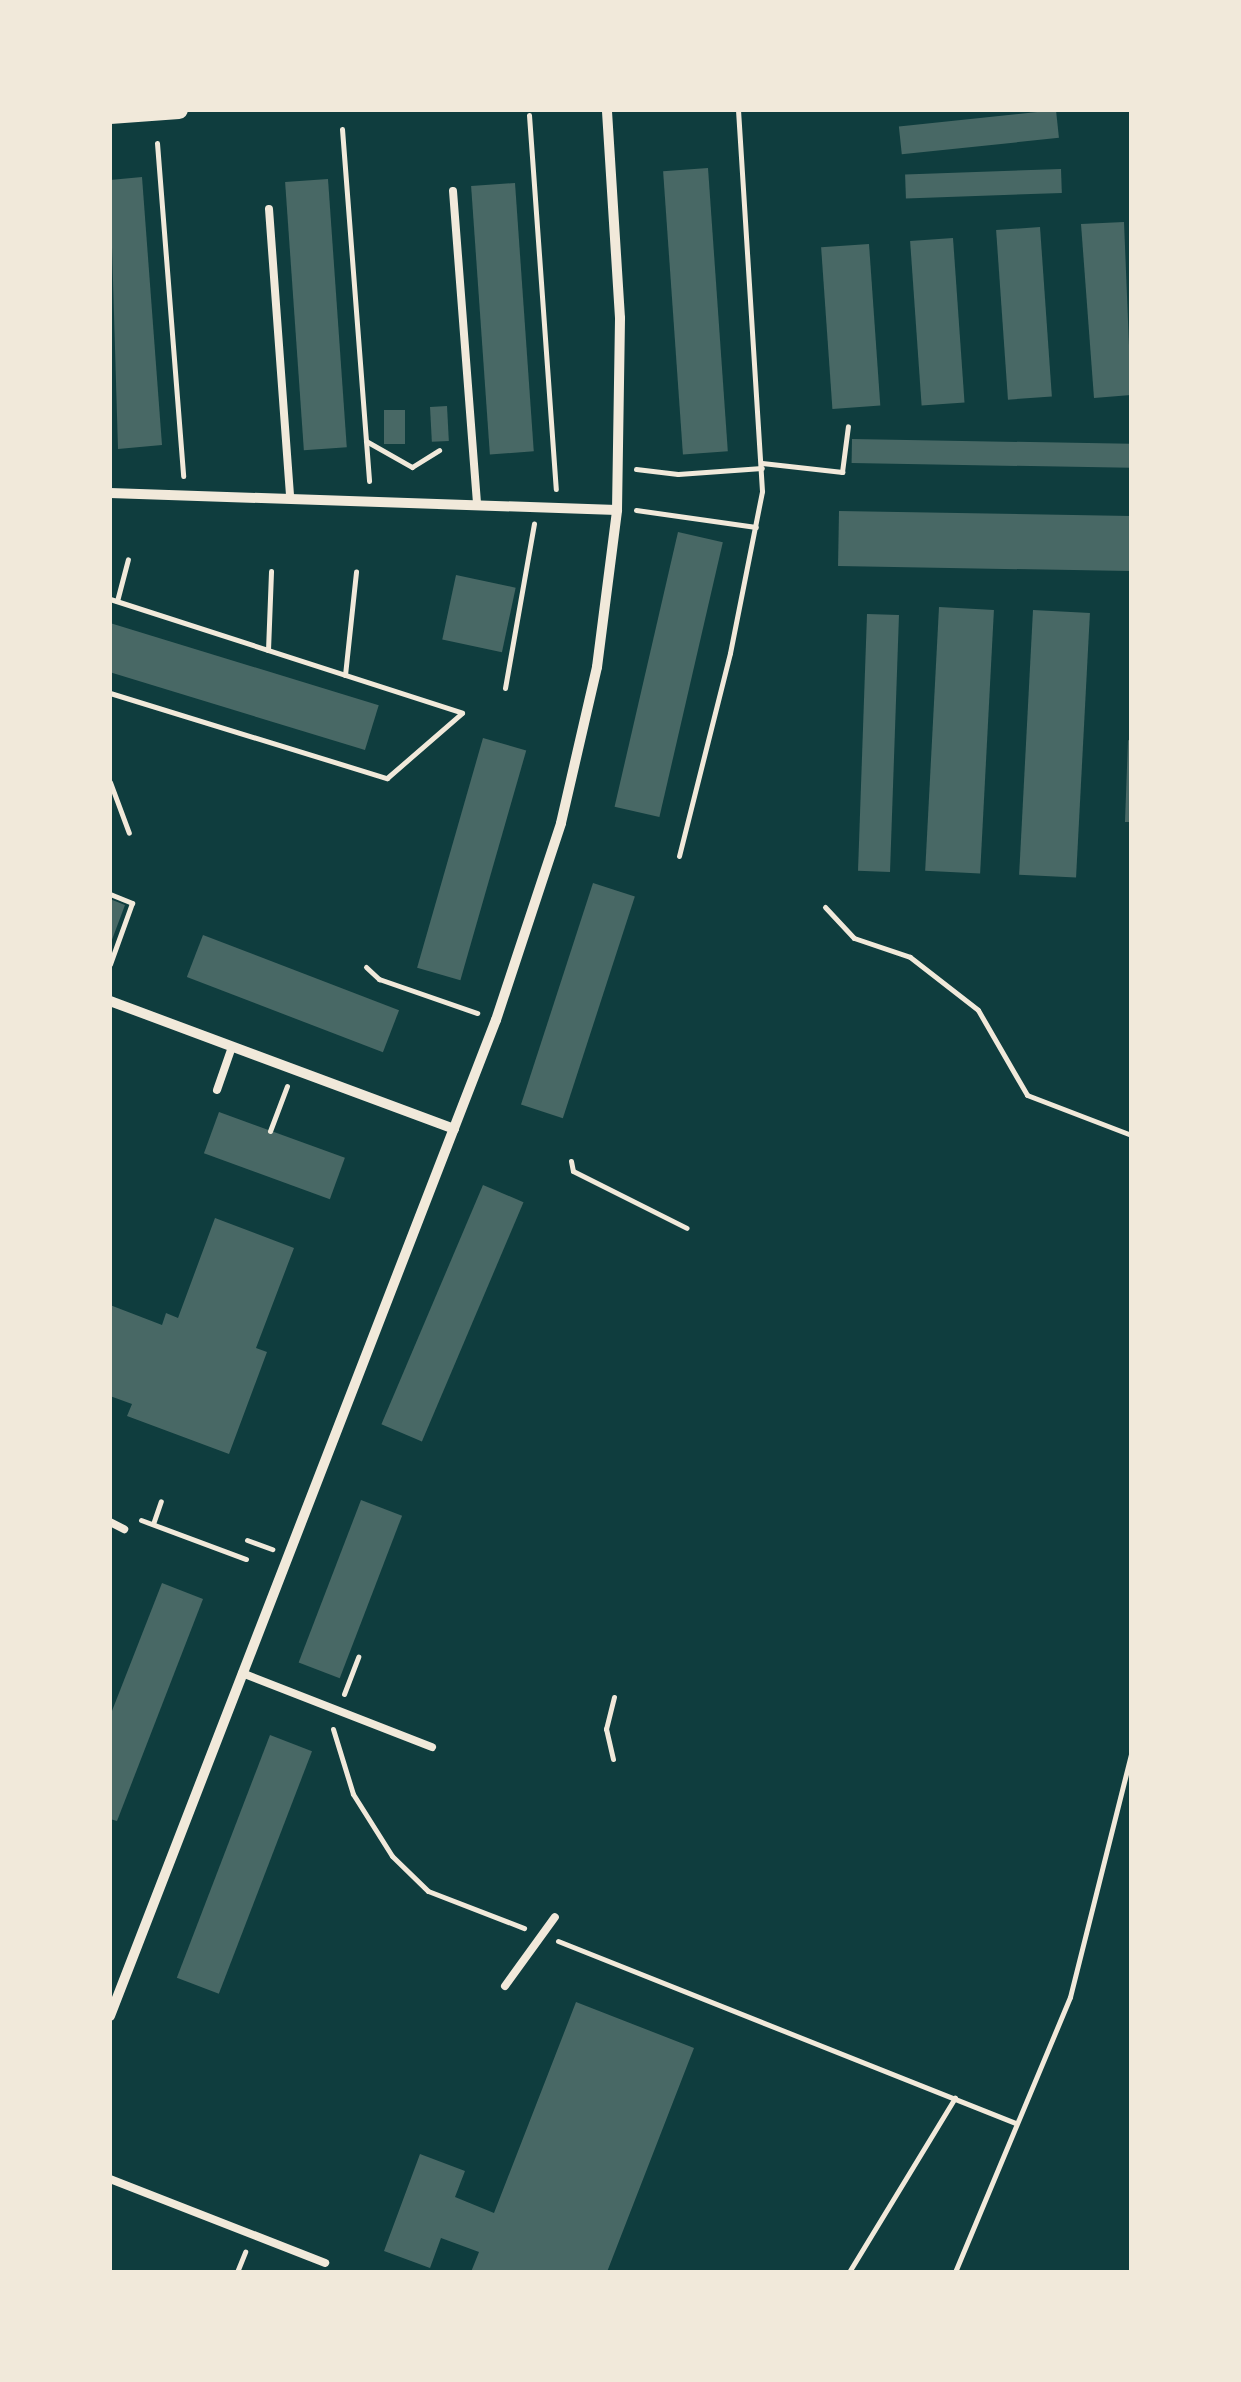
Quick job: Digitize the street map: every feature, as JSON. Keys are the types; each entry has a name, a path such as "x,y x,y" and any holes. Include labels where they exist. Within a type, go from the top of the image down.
{"street":[{"path":"110,115 178,110"},
{"path":"111,2008 496,1020 562,823 583,735 616,510 620,318 607,110"},
{"path":"110,493 290,496 616,510"},
{"path":"110,1000 454,1129"}],"lane":[{"path":"453,191 478,503"},
{"path":"270,208 290,496"},
{"path":"217,1090 232,1047"},
{"path":"110,1522 124,1529"},
{"path":"242,1673 432,1747"},
{"path":"505,1986 555,1918"},
{"path":"110,2180 325,2263"}],"path":[{"path":"679,856 756,527 762,466 738,110"},
{"path":"529,116 558,507"},
{"path":"342,129 371,499"},
{"path":"157,143 182,494"},
{"path":"618,466 678,474 762,466 842,472 848,426"},
{"path":"366,441 412,467 439,450"},
{"path":"504,688 538,506"},
{"path":"616,510 677,512 756,527"},
{"path":"110,693 387,778 462,712 113,600 128,559"},
{"path":"268,650 271,571"},
{"path":"345,675 356,572"},
{"path":"110,782 129,833"},
{"path":"110,894 132,903 110,964"},
{"path":"825,907 854,938 910,957 978,1010 1027,1094 1131,1135"},
{"path":"366,967 379,979 496,1020"},
{"path":"270,1131 283,1098"},
{"path":"571,1161 573,1171 687,1228"},
{"path":"154,1524 162,1501"},
{"path":"124,1514 246,1558"},
{"path":"338,1711 358,1657"},
{"path":"612,1759 606,1729 614,1697"},
{"path":"318,1704 334,1732 353,1794 392,1856 428,1891 1015,2123"},
{"path":"955,2272 1070,1998 1131,1755"},
{"path":"849,2272 955,2098"},
{"path":"237,2272 240,2263"}],"building":[{"path":"1056,110 1059,138 902,154 899,127"},
{"path":"708,168 728,451 683,454 663,171"},
{"path":"1061,169 1062,193 906,198 905,174"},
{"path":"142,177 162,445 118,449 110,180"},
{"path":"328,179 347,447 304,450 285,182"},
{"path":"515,183 534,451 490,454 471,186"},
{"path":"1124,222 1131,395 1094,398 1081,224"},
{"path":"1040,227 1052,397 1008,400 996,230"},
{"path":"953,238 965,403 922,406 910,241"},
{"path":"869,244 880,406 832,409 821,247"},
{"path":"447,406 449,441 432,442 430,407"},
{"path":"384,410 405,410 405,444 384,444"},
{"path":"852,439 1131,444 1131,468 852,463"},
{"path":"839,511 1131,516 1130,571 838,566"},
{"path":"678,532 723,542 659,817 615,807"},
{"path":"456,575 516,588 502,652 442,640"},
{"path":"939,607 994,610 980,874 925,871"},
{"path":"1033,610 1090,613 1076,878 1019,875"},
{"path":"867,614 899,615 890,872 858,871"},
{"path":"110,623 379,705 365,750 110,672"},
{"path":"483,738 526,750 460,980 417,968"},
{"path":"1128,740 1131,822 1125,822"},
{"path":"593,883 635,897 563,1118 521,1105"},
{"path":"110,899 125,905 110,945"},
{"path":"203,935 399,1010 383,1052 187,977"},
{"path":"219,1112 345,1158 330,1199 204,1153"},
{"path":"483,1185 524,1202 422,1442 381,1424"},
{"path":"215,1218 294,1248 256,1348 267,1352 229,1454 127,1416 132,1404 110,1396 110,1305 162,1325 166,1313 178,1318"},
{"path":"361,1500 402,1516 340,1678 299,1662"},
{"path":"162,1583 203,1599 117,1821 110,1819 110,1716"},
{"path":"270,1735 312,1751 219,1994 177,1978"},
{"path":"576,2002 694,2048 607,2272 471,2272 479,2252 441,2238 430,2268 384,2251 420,2154 465,2171 455,2197 494,2213"}]}
